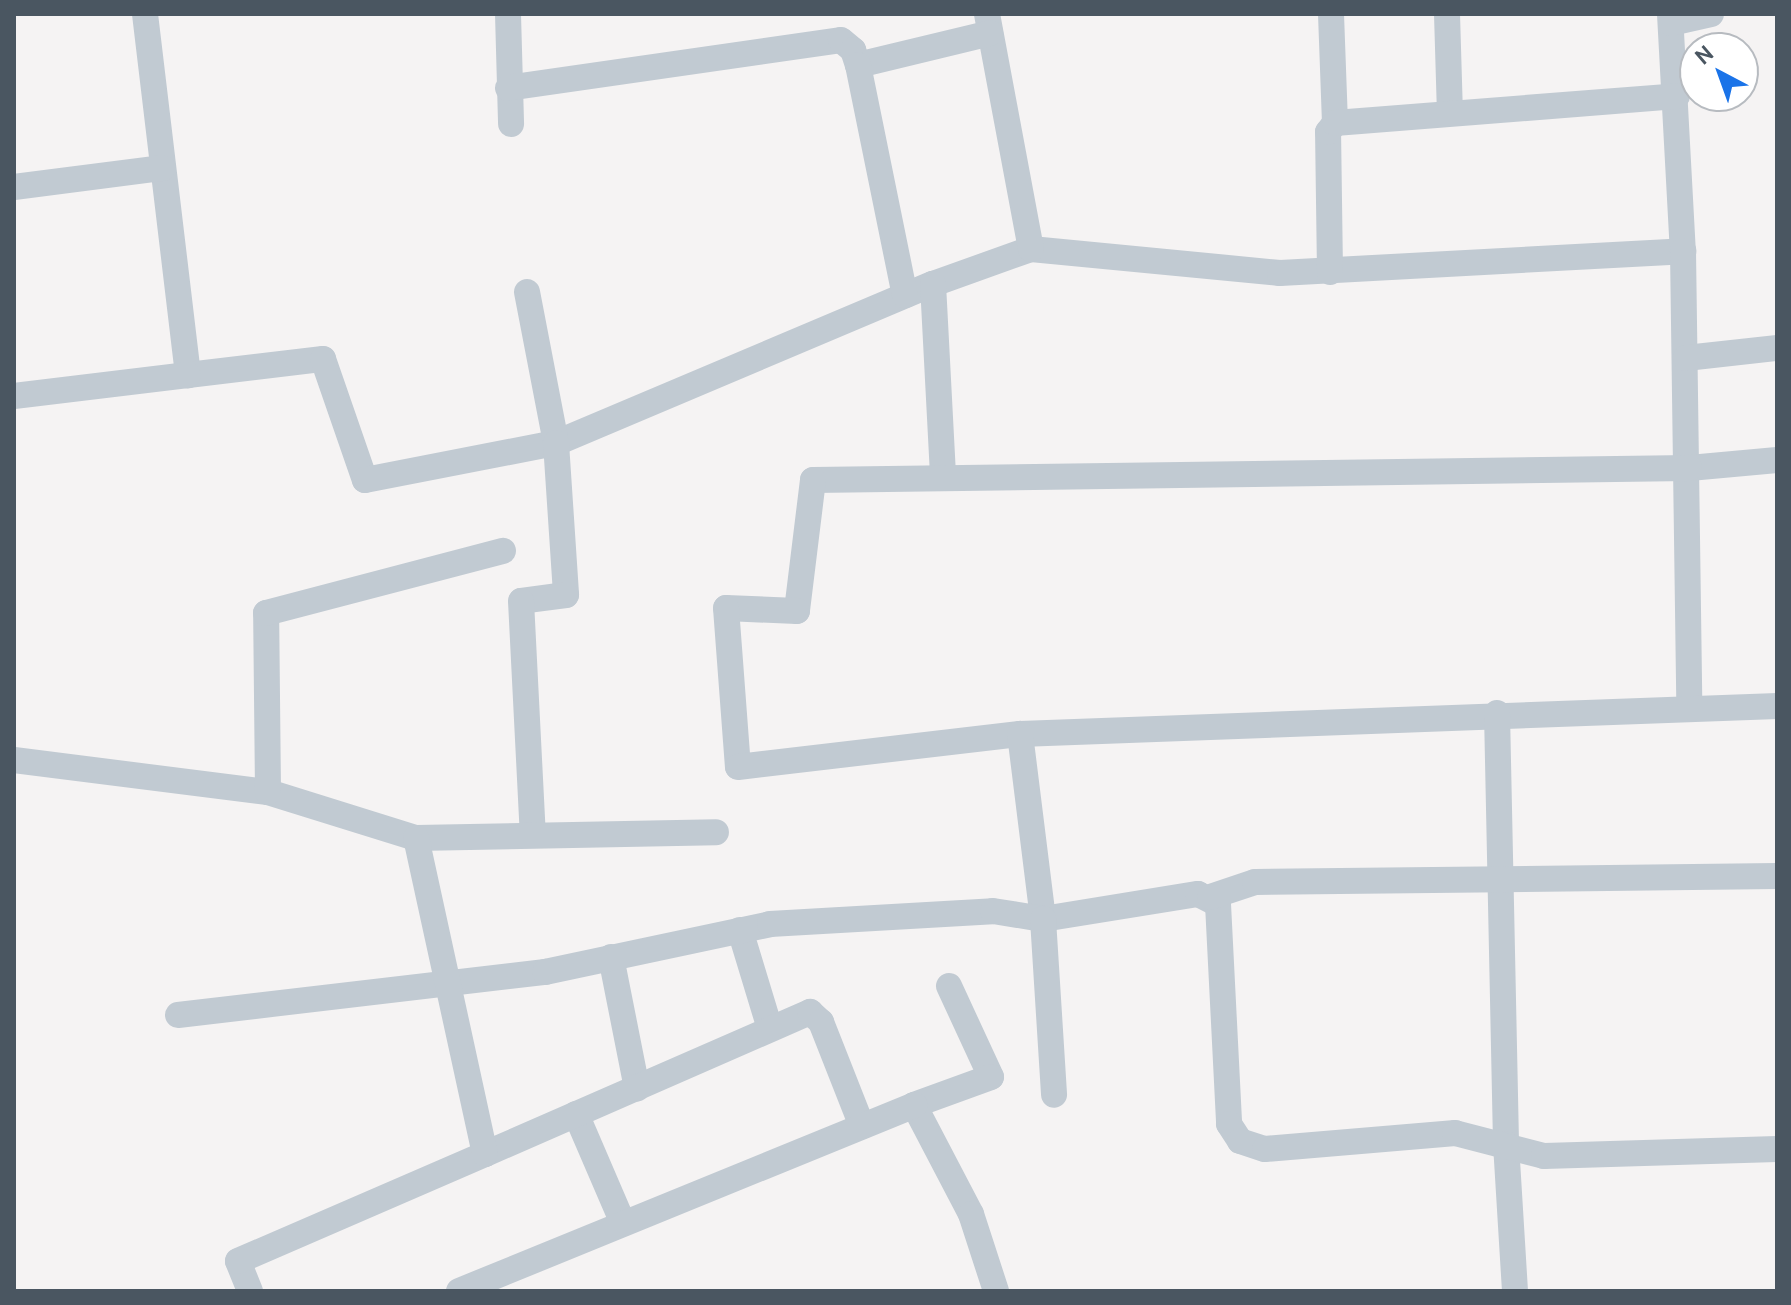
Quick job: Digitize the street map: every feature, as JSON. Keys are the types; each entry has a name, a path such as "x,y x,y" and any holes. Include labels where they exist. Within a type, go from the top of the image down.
{"street":[{"path":"145,14 188,375"},
{"path":"508,14 511,124"},
{"path":"1330,272 1328,132 1335,123 1331,14"},
{"path":"1447,14 1450,113"},
{"path":"1689,708 1686,358 1677,96 1670,18 1711,14"},
{"path":"858,65 988,23 1031,249"},
{"path":"508,88 830,38 853,50 858,65 905,295"},
{"path":"1335,123 1677,96"},
{"path":"14,187 163,168"},
{"path":"14,396 323,359 365,480 556,443 905,295 1031,249 1280,273 1683,251"},
{"path":"933,284 943,478"},
{"path":"527,292 556,443 566,595 521,601 533,835"},
{"path":"1686,358 1777,348"},
{"path":"1777,460 1689,468 813,480 797,611 726,608 738,767 1020,734 1497,713 1777,706"},
{"path":"268,792 266,613 503,551"},
{"path":"1497,713 1506,1144 1515,1291"},
{"path":"1020,734 1043,919 1054,1095"},
{"path":"14,760 268,792 416,838 716,832"},
{"path":"416,838 485,1154"},
{"path":"178,1015 449,983 611,957 740,930 993,911 1043,919 1198,894 1210,897 1255,882 1499,882 1777,876"},
{"path":"1210,897 1223,917 1229,1124 1240,1141 1265,1149 1455,1133 1544,1156 1777,1149"},
{"path":"740,930 770,1029"},
{"path":"611,957 637,1088"},
{"path":"459,1291 914,1105 991,1077 949,986"},
{"path":"250,1291 238,1261 810,1012 821,1022 862,1126"},
{"path":"914,1105 971,1214 996,1291"},
{"path":"576,1114 623,1223"}]}
